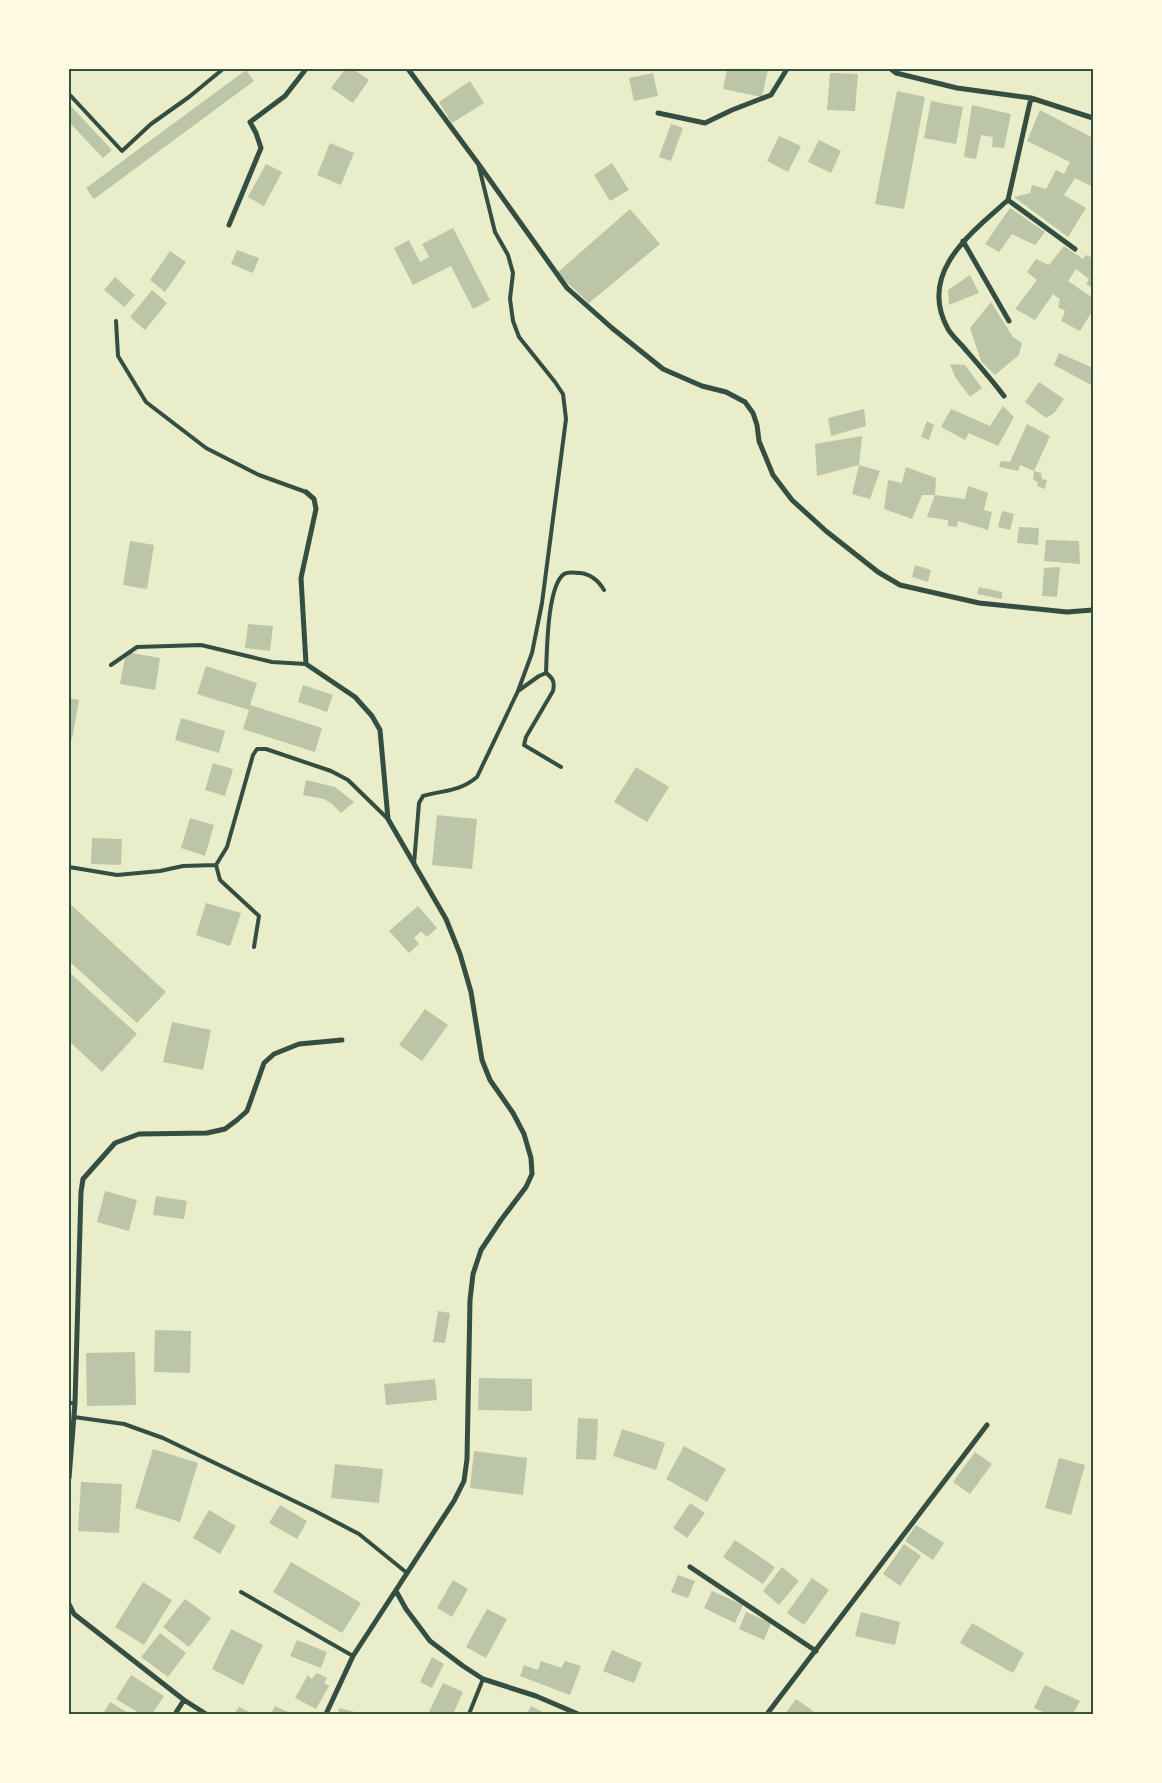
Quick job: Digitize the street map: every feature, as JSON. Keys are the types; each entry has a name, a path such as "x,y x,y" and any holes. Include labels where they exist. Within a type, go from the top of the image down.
{"street":[{"path":"229,225 260,148 256,133 250,122 286,96 306,69"},
{"path":"408,69 568,288 612,328 663,370 702,386 726,392 745,402 753,413 759,442 773,475 792,500 826,531 878,572 900,585 979,603 1066,612 1093,610"},
{"path":"658,113 705,123 771,95 787,69"},
{"path":"891,69 896,73 958,88 1031,98 1093,118"},
{"path":"1004,396 948,329 940,308 940,284 947,263 963,241 1008,200 1031,98"},
{"path":"1008,200 1075,249"},
{"path":"963,241 1009,321"},
{"path":"306,492 314,499 316,508 300,578 306,664 355,697 372,716 380,730 388,819 446,919 460,954 471,992 482,1060 490,1080 524,1134 531,1158 532,1174 526,1187 481,1250 473,1274 470,1300 467,1458 464,1481 454,1501 353,1656 326,1714"},
{"path":"69,1478 74,1418 72,1403 83,1178 115,1143 139,1134 207,1133 225,1129 247,1110 264,1063 274,1054 299,1044 342,1040"},
{"path":"767,1714 987,1425"},
{"path":"690,1566 816,1651"},
{"path":"396,1591 406,1610 430,1641 463,1666 483,1679 536,1696 578,1714"},
{"path":"69,1604 74,1614 184,1700 206,1714"},
{"path":"175,1714 184,1700"}],"lane":[{"path":"69,94 122,151 151,124 222,69"},
{"path":"414,866 419,803 422,796 458,789 477,777 518,691 532,653 542,603 566,419 563,394 556,382 518,337 512,321 510,299 513,273 508,255 496,232 477,162"},
{"path":"116,321 118,356 146,402 206,448 259,475 306,492"},
{"path":"546,672 547,628 557,583 564,574 569,572 586,574 599,581 604,590"},
{"path":"111,665 137,647 201,645 272,662 306,664"},
{"path":"518,691 546,672"},
{"path":"546,672 552,677 554,685 526,737 524,745 561,767"},
{"path":"254,947 259,916 220,880 216,865 228,847 253,755 257,749 266,749 331,771 348,780 388,819"},
{"path":"69,867 117,874 160,872 182,866 216,865"},
{"path":"74,1418 124,1424 163,1438 316,1511 359,1534 407,1573"},
{"path":"241,1592 353,1656"},
{"path":"469,1714 483,1679"}],"building":[{"path":"345,69 353,69 369,80 353,103 331,88"},
{"path":"727,69 768,69 762,97 723,89"},
{"path":"246,70 254,81 94,199 86,188"},
{"path":"653,73 658,96 634,101 629,78"},
{"path":"830,73 858,74 855,111 827,110"},
{"path":"470,81 484,103 452,123 439,102"},
{"path":"897,91 925,97 904,209 875,204"},
{"path":"931,101 963,107 956,144 924,138"},
{"path":"69,104 112,150 103,158 69,122"},
{"path":"972,105 1011,114 1004,148 992,147 993,137 981,135 976,159 964,157"},
{"path":"1040,110 1093,138 1093,187 1075,178 1064,195 1086,208 1068,237 1014,197 1030,193 1032,185 1046,189 1056,170 1064,174 1070,162 1027,141"},
{"path":"671,124 683,128 671,161 659,157"},
{"path":"779,136 801,146 788,172 767,161"},
{"path":"819,140 841,151 831,173 808,162"},
{"path":"330,143 354,153 341,185 317,175"},
{"path":"612,163 629,190 610,201 594,175"},
{"path":"266,164 282,172 264,206 248,197"},
{"path":"1010,208 1045,232 1035,245 1012,234 999,252 985,244"},
{"path":"630,209 660,244 589,303 557,273"},
{"path":"453,228 490,300 473,309 451,266 413,285 394,248 409,240 420,262 429,257 422,244"},
{"path":"1064,246 1083,259 1086,255 1090,257 1093,252 1093,288 1086,284 1089,279 1076,269 1068,281 1093,298 1093,310 1080,331 1061,321 1065,311 1058,307 1060,299 1053,294 1035,320 1015,309 1037,280 1027,272 1036,259 1049,265"},
{"path":"237,250 259,258 253,273 231,264"},
{"path":"170,251 186,262 165,292 150,280"},
{"path":"970,275 979,293 949,305 948,290"},
{"path":"115,277 135,295 124,307 104,290"},
{"path":"152,290 167,303 145,330 130,317"},
{"path":"991,302 1013,337 1022,343 1019,355 995,375 981,361 970,328"},
{"path":"1059,353 1093,368 1093,386 1054,365"},
{"path":"950,364 965,365 982,388 970,397 955,377"},
{"path":"1039,382 1064,399 1054,413 1046,418 1025,402"},
{"path":"1003,406 1014,417 998,446 969,433 965,440 941,427 951,409 990,426"},
{"path":"864,409 866,426 831,436 828,418"},
{"path":"927,421 934,425 929,440 921,437"},
{"path":"1027,424 1050,436 1034,471 1020,465 1018,471 999,467 1001,461 1010,462"},
{"path":"862,436 859,465 817,476 815,444"},
{"path":"859,465 880,471 870,499 852,494"},
{"path":"906,467 936,478 935,495 922,495 912,519 884,509 888,480 902,483"},
{"path":"1034,471 1041,473 1042,479 1047,480 1045,489 1037,486 1038,482 1033,480"},
{"path":"968,486 988,493 984,510 992,512 988,530 958,521 957,527 948,526 948,520 927,517 935,495 965,499"},
{"path":"1002,511 1014,514 1010,530 998,527"},
{"path":"1019,527 1039,528 1038,545 1017,543"},
{"path":"1046,540 1079,541 1080,564 1044,561"},
{"path":"130,541 154,545 147,589 123,585"},
{"path":"915,565 931,570 928,582 912,577"},
{"path":"1060,567 1057,597 1042,596 1044,568"},
{"path":"979,587 1002,592 1002,599 977,594"},
{"path":"248,624 273,626 270,651 245,648"},
{"path":"126,652 160,658 155,690 120,684"},
{"path":"206,666 257,683 250,705 322,728 315,752 243,729 249,710 197,694"},
{"path":"303,685 333,695 327,712 298,702"},
{"path":"69,698 79,700 72,739 69,738"},
{"path":"181,718 225,731 219,753 175,740"},
{"path":"213,763 233,769 225,796 205,790"},
{"path":"636,767 669,787 647,822 614,802"},
{"path":"306,780 335,787 354,802 341,813 324,799 303,795"},
{"path":"437,815 477,819 472,869 432,865"},
{"path":"190,818 214,825 205,856 181,848"},
{"path":"92,838 122,839 121,865 91,864"},
{"path":"69,903 166,992 137,1023 69,961"},
{"path":"206,903 241,913 230,946 196,935"},
{"path":"418,906 437,928 427,937 421,931 414,938 419,944 409,953 389,931"},
{"path":"69,972 137,1034 102,1072 69,1041"},
{"path":"425,1009 448,1025 422,1061 399,1045"},
{"path":"172,1022 211,1030 203,1070 163,1062"},
{"path":"105,1191 137,1200 129,1231 97,1222"},
{"path":"156,1196 187,1201 184,1219 153,1215"},
{"path":"438,1311 450,1313 445,1343 433,1342"},
{"path":"155,1330 191,1331 190,1373 154,1372"},
{"path":"135,1352 136,1405 87,1406 86,1353"},
{"path":"479,1378 532,1379 532,1411 478,1410"},
{"path":"435,1379 437,1400 386,1405 384,1384"},
{"path":"578,1418 598,1419 596,1460 576,1459"},
{"path":"622,1429 665,1443 656,1470 613,1456"},
{"path":"684,1446 726,1469 707,1502 666,1479"},
{"path":"153,1449 198,1463 180,1522 135,1508"},
{"path":"474,1451 527,1458 523,1495 470,1488"},
{"path":"975,1452 992,1464 970,1494 953,1482"},
{"path":"1059,1458 1085,1465 1071,1515 1045,1508"},
{"path":"335,1464 383,1469 379,1503 331,1498"},
{"path":"81,1482 122,1484 119,1533 78,1531"},
{"path":"690,1503 705,1513 687,1538 673,1528"},
{"path":"280,1505 307,1521 297,1539 269,1523"},
{"path":"209,1510 236,1526 220,1554 193,1538"},
{"path":"916,1525 944,1543 933,1560 905,1541"},
{"path":"735,1540 775,1567 763,1584 723,1557"},
{"path":"904,1544 921,1556 900,1586 883,1574"},
{"path":"291,1562 361,1603 342,1633 273,1592"},
{"path":"782,1567 799,1581 779,1605 763,1591"},
{"path":"678,1575 695,1581 688,1598 671,1592"},
{"path":"812,1578 829,1590 804,1625 787,1613"},
{"path":"453,1580 468,1589 452,1617 437,1608"},
{"path":"143,1582 172,1600 144,1645 115,1627"},
{"path":"712,1591 743,1605 735,1623 704,1608"},
{"path":"185,1599 211,1618 189,1647 163,1627"},
{"path":"487,1609 507,1619 486,1658 466,1647"},
{"path":"746,1612 771,1623 764,1640 739,1629"},
{"path":"861,1612 900,1622 895,1645 855,1636"},
{"path":"972,1623 1024,1653 1013,1673 960,1643"},
{"path":"231,1629 263,1645 243,1685 212,1669"},
{"path":"160,1633 186,1653 168,1677 141,1657"},
{"path":"297,1640 327,1652 321,1668 290,1656"},
{"path":"612,1650 642,1663 634,1683 603,1671"},
{"path":"432,1657 444,1664 432,1688 420,1682"},
{"path":"541,1661 561,1668 565,1661 581,1666 570,1695 520,1676 524,1665 538,1670"},
{"path":"317,1673 327,1678 324,1683 329,1686 316,1709 295,1698 308,1675 311,1679"},
{"path":"131,1675 164,1696 152,1714 141,1714 116,1699"},
{"path":"443,1683 463,1692 453,1714 428,1714"},
{"path":"1045,1685 1080,1701 1073,1714 1048,1714 1034,1708"},
{"path":"796,1699 813,1711 811,1714 785,1714"},
{"path":"110,1702 130,1714 103,1714"},
{"path":"275,1706 292,1714 271,1714"},
{"path":"531,1706 547,1714 527,1714"},
{"path":"239,1707 253,1714 234,1714"},
{"path":"339,1708 363,1714 338,1714"}]}
